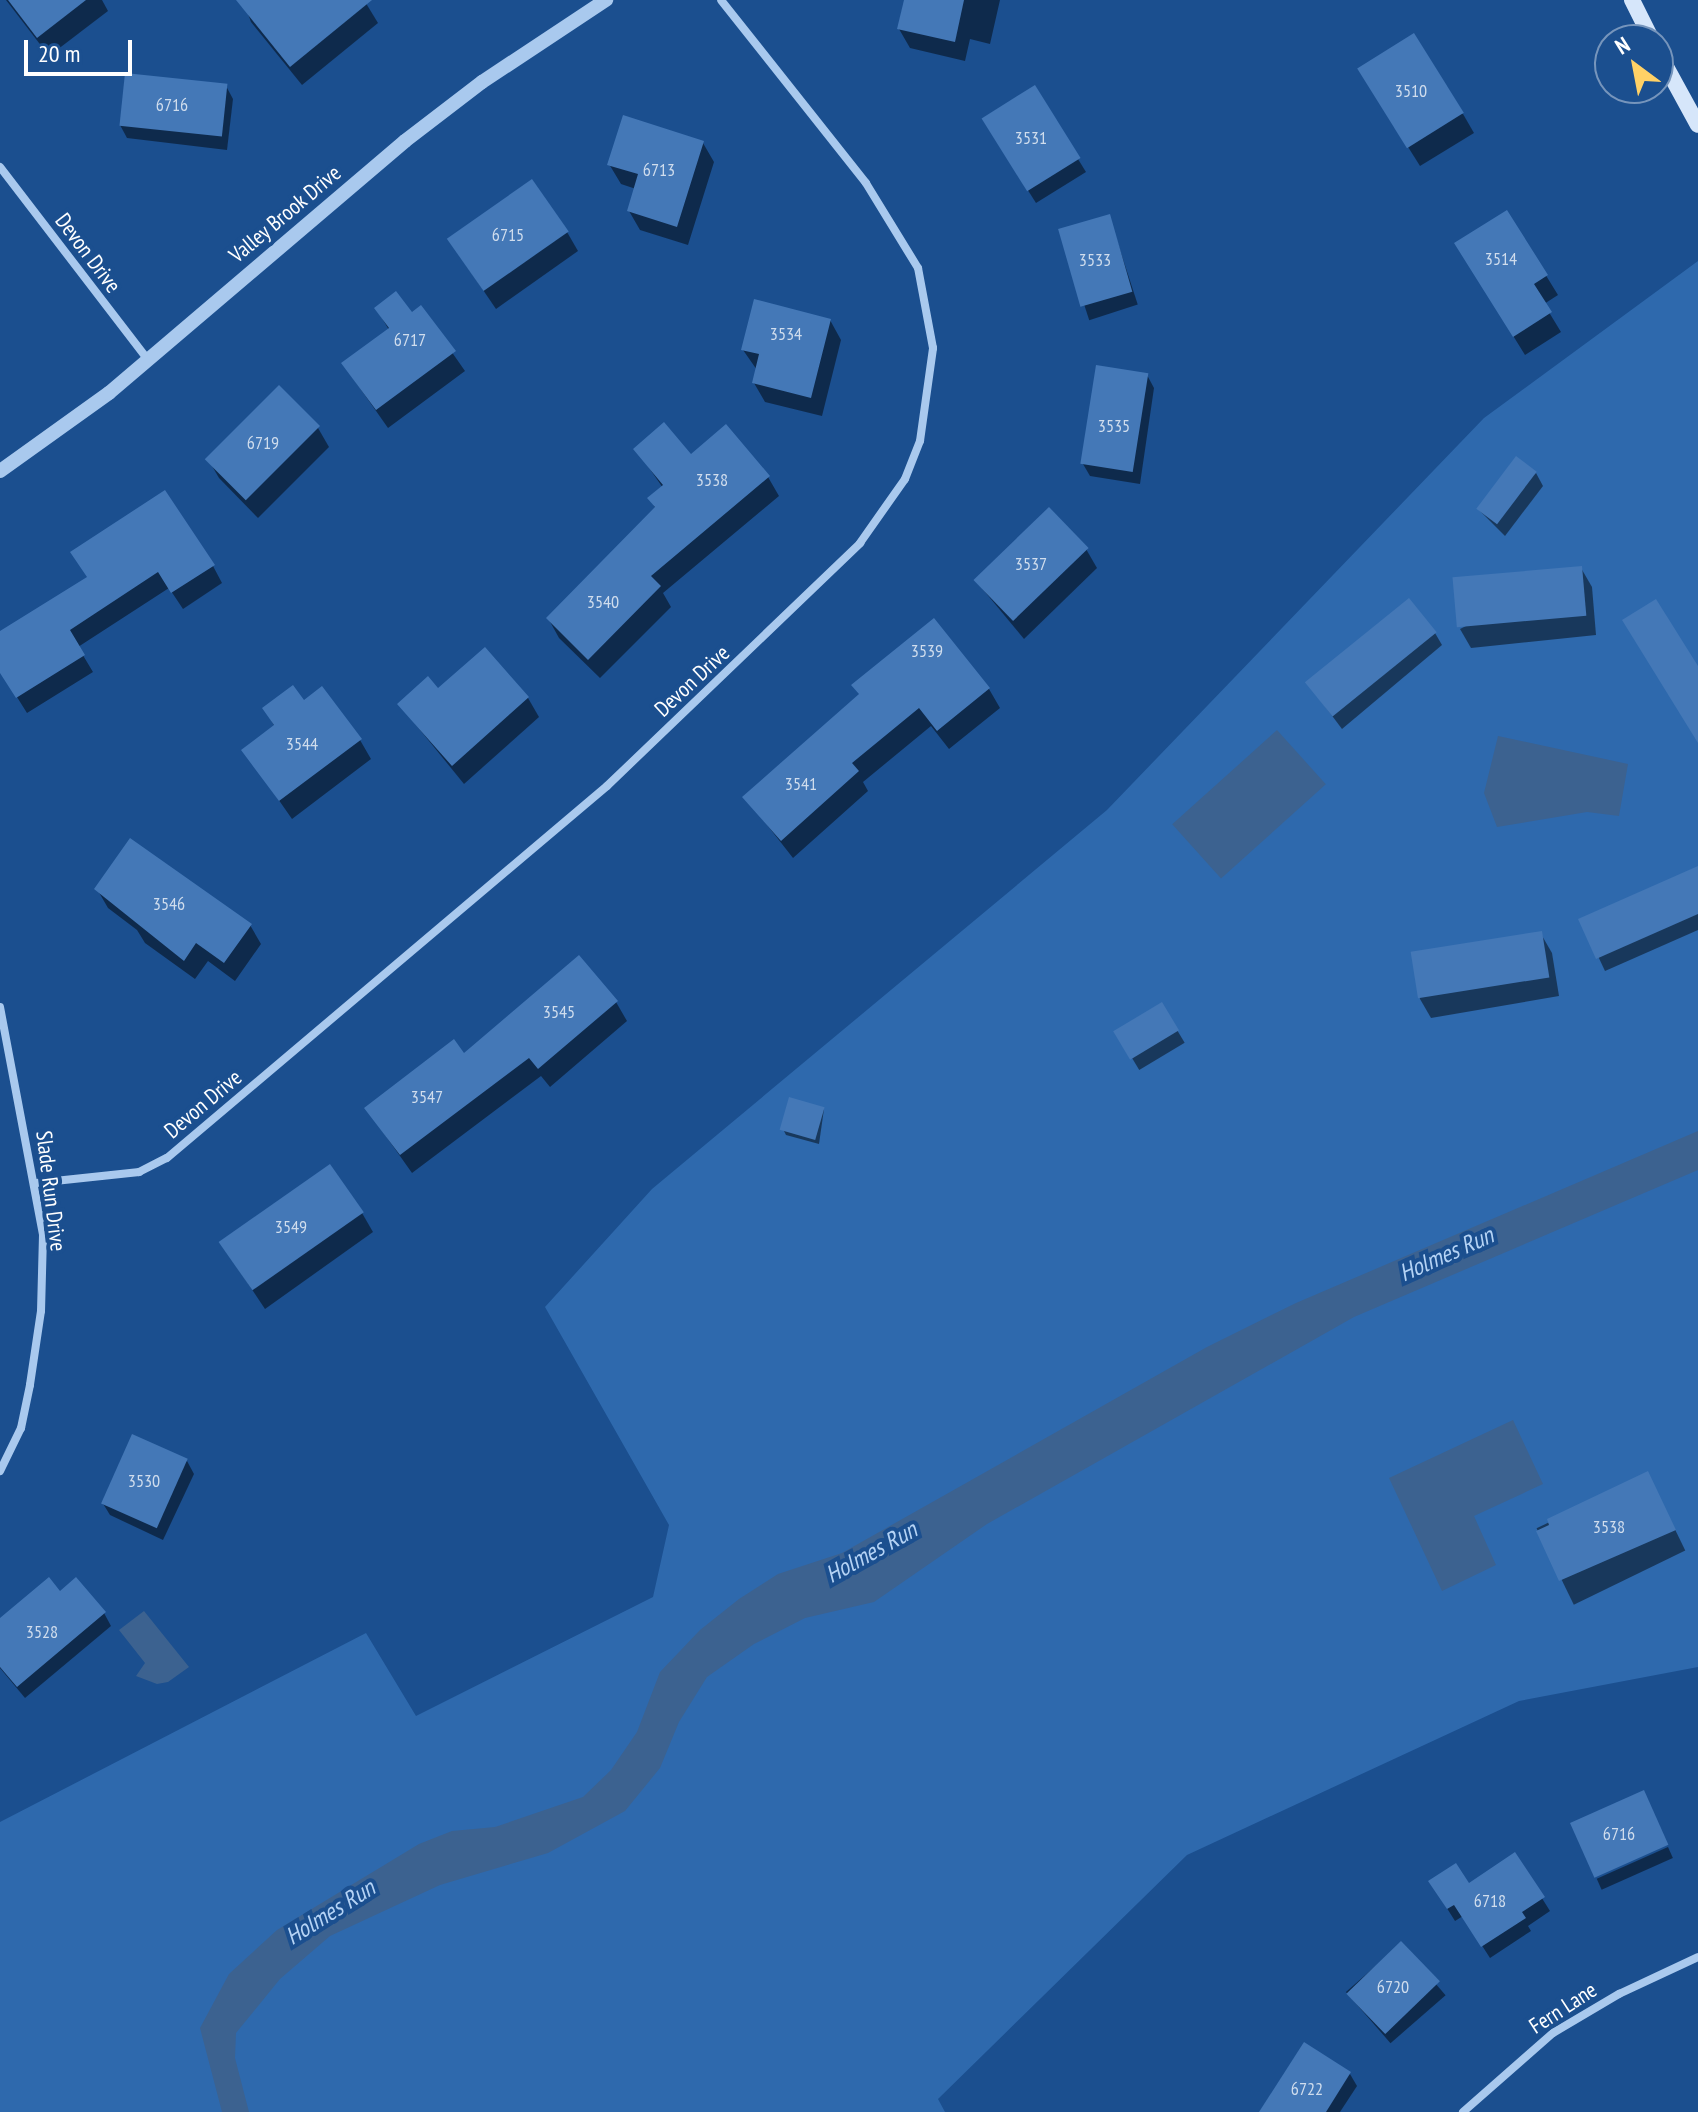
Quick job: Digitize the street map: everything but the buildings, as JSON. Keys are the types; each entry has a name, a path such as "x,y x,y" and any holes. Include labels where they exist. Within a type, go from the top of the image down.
{"main road":[{"path":"1632,0 1644,24"},
{"path":"1674,81 1698,125"}],"street":[{"name":"Valley Brook Drive","path":"0,471 148,360 405,141 482,82 606,0"},
{"name":"Devon Drive","path":"36,1183 139,1172 167,1158 607,786 860,543 905,479 920,441 933,348 918,268 866,183 721,0"},
{"name":"Devon Drive","path":"0,167 148,360"},
{"name":"Slade Run Drive","path":"0,1007 36,1183 43,1235 41,1311 21,1428 0,1471"},
{"name":"Fern Lane","path":"1463,2112 1553,2033 1619,1994 1698,1957"}],"shaded area":[{"path":"1698,261 1698,1667 1519,1701 1187,1855 938,2099 945,2112 0,2112 0,1822 366,1633 416,1716 653,1597 669,1525 545,1307 652,1189 1107,810 1484,418"}],"water":[{"path":"1277,730 1326,784 1221,879 1172,824"},
{"path":"1498,736 1628,764 1619,816 1587,812 1497,827 1484,793"},
{"name":"Holmes Run","path":"1698,1131 1698,1170 1354,1317 987,1524 874,1602 805,1618 754,1644 707,1677 679,1722 660,1768 625,1811 548,1853 440,1885 330,1936 280,1979 236,2033 235,2058 249,2112 222,2112 200,2028 229,1974 277,1930 419,1844 452,1831 495,1827 583,1797 611,1770 637,1732 660,1672 700,1630 739,1599 778,1574 842,1553 1207,1347 1296,1303"},
{"path":"1513,1420 1543,1484 1474,1516 1496,1565 1442,1591 1389,1478"},
{"path":"144,1611 189,1667 168,1682 157,1684 136,1676 145,1663 119,1630"}]}
